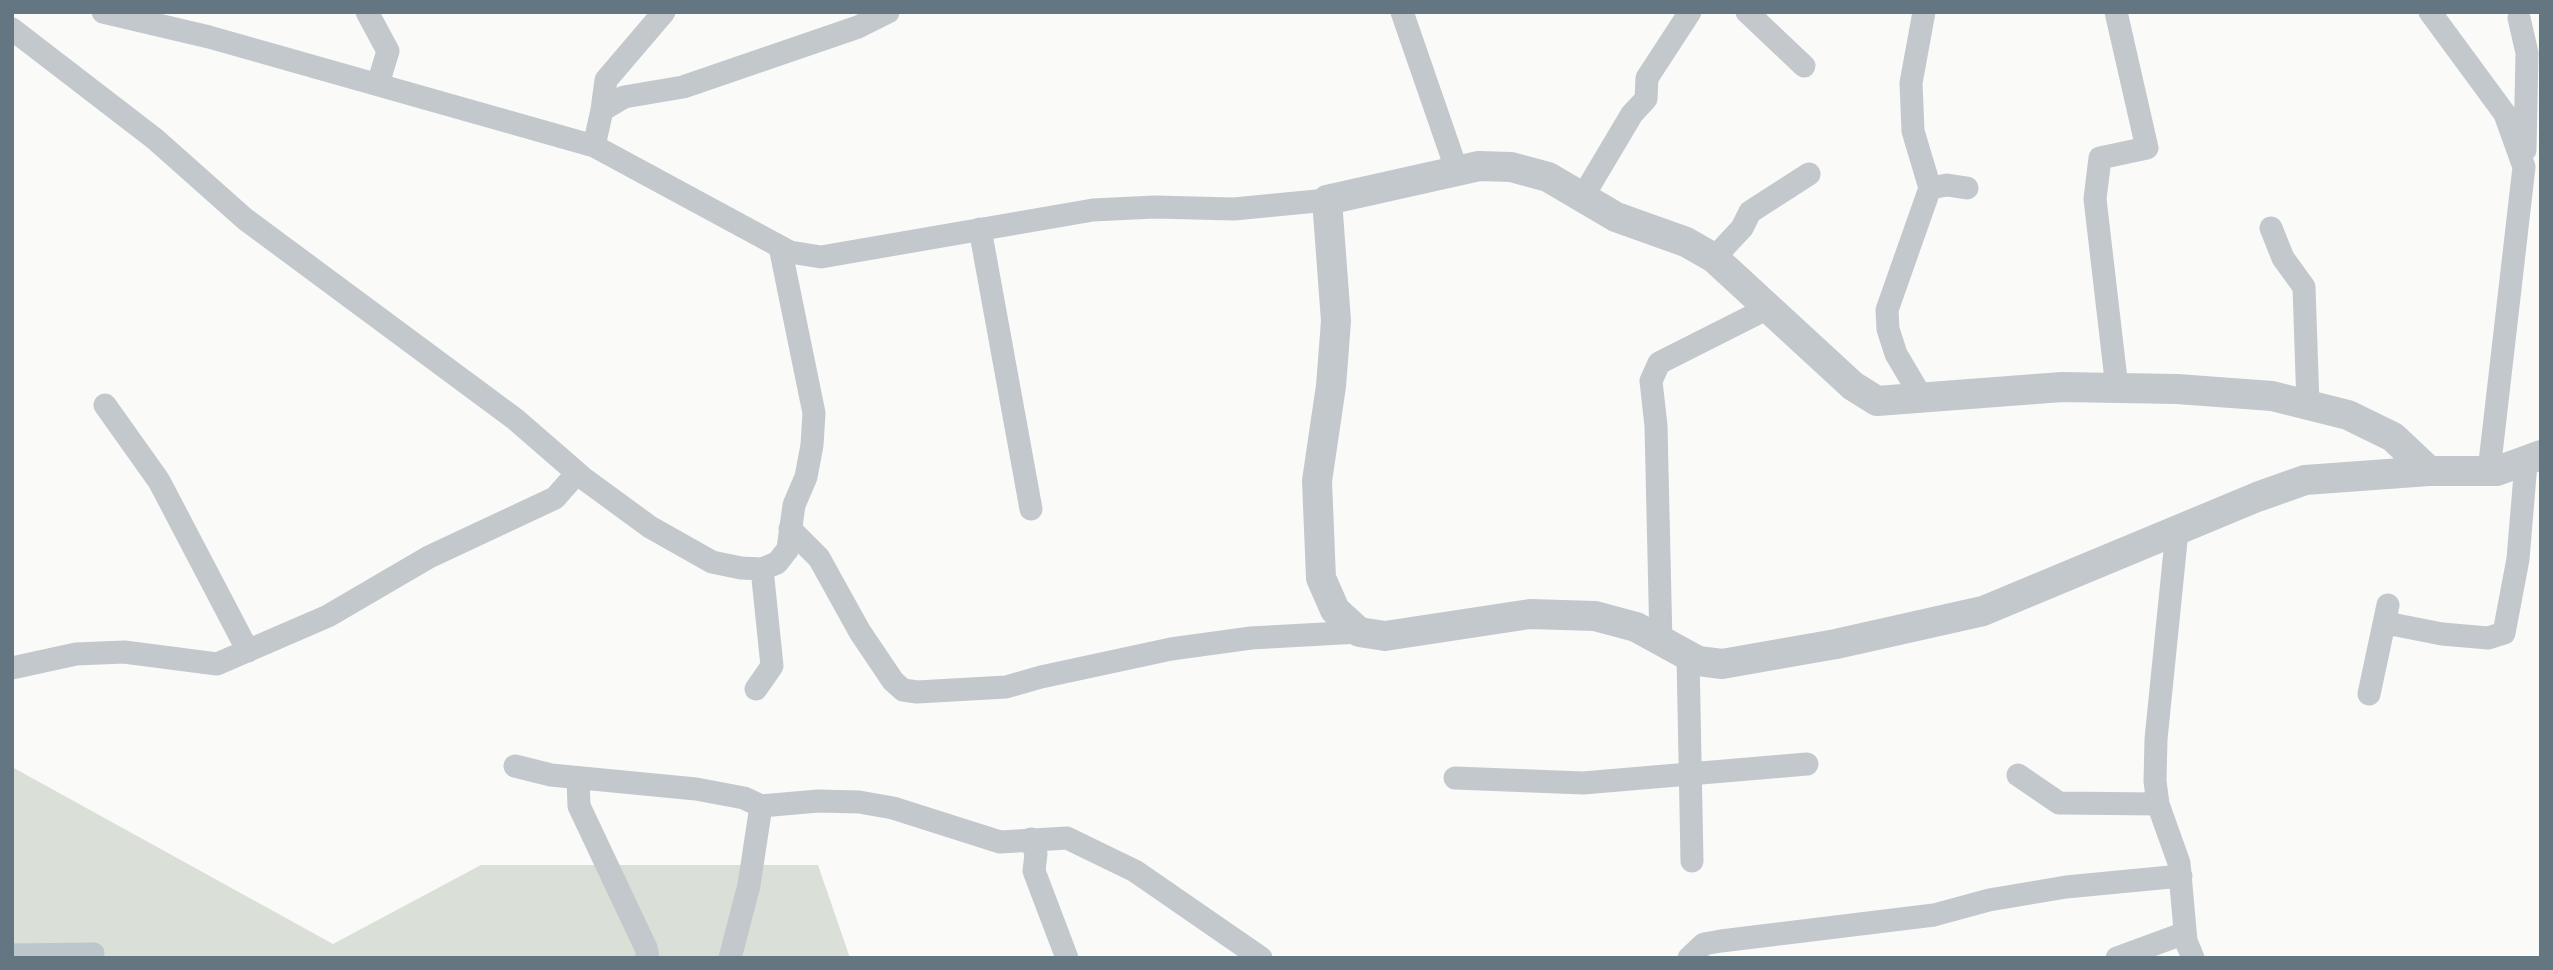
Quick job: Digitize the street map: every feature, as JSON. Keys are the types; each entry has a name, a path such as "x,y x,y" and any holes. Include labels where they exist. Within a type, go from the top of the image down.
{"street":[{"path":"103,12 209,37 594,146 790,252 821,257 1093,210 1154,206 1234,209 1327,201 1479,166 1511,167 1548,177 1616,217 1686,242 1714,258 1853,386 1877,401 2062,387 2272,396 2348,415 2393,437 2429,471"},
{"path":"367,12 388,51 378,84"},
{"path":"594,146 606,79 664,12"},
{"path":"602,110 624,97 683,87 858,27 888,12"},
{"path":"1402,12 1457,171"},
{"path":"1582,198 1632,114 1646,99 1647,78 1690,12"},
{"path":"1747,12 1804,66"},
{"path":"1922,398 1896,354 1888,329 1887,310 1930,188 1913,131 1911,83 1924,12"},
{"path":"2116,12 2147,148 2100,158 2095,199 2117,388"},
{"path":"2430,12 2505,114 2524,167"},
{"path":"2489,471 2524,167 2527,53 2519,18"},
{"path":"12,29 155,139 245,219 515,419 577,473 650,527 712,562 762,569 777,563 788,549 794,505 806,477 814,413 780,247"},
{"path":"1714,258 1742,228 1750,212 1809,174"},
{"path":"1930,188 1947,185 1967,188"},
{"path":"1327,201 1336,321 1331,386 1317,481 1321,578 1335,610 1359,632"},
{"path":"2271,228 2283,258 2304,287 2308,405"},
{"path":"980,229 1031,509"},
{"path":"1661,643 1656,426 1651,381 1659,363 1770,307"},
{"path":"105,405 159,481 248,651"},
{"path":"790,529 819,558 860,632 892,681 902,690 917,692 1006,687 1171,649 1251,638 1359,632 1385,636 1530,614 1595,616 1636,627 1698,661 1722,664 1836,644 1983,611 2257,497 2305,480 2429,471 2489,471 2533,459 2504,633 2488,638 2387,614 2370,694"},
{"path":"12,668 76,654 124,652 217,664 328,616 429,557 555,498 577,473"},
{"path":"2177,531 2156,739 2158,804 2179,863 2185,933 2193,958"},
{"path":"756,689 772,666 762,569"},
{"path":"1688,657 1692,860"},
{"path":"1455,778 1583,783 1692,776 1807,764"},
{"path":"515,766 551,775 696,789 744,798 761,806 818,801 859,802 892,808 1000,842 1068,838 1135,871 1261,958"},
{"path":"2018,775 2059,803 2158,804"},
{"path":"578,778 579,806 646,948 648,958"},
{"path":"730,958 749,885 761,806"},
{"path":"1031,839 1036,854 1034,871 1067,958"},
{"path":"1689,958 1704,944 1721,941 1934,915 1989,900 2066,887 2180,876"},
{"path":"2117,958 2185,933"}],"shaded area":[{"path":"12,767 333,944 481,865 818,865 850,958 12,958"}],"waterway":[{"path":"12,954 94,953"}]}
